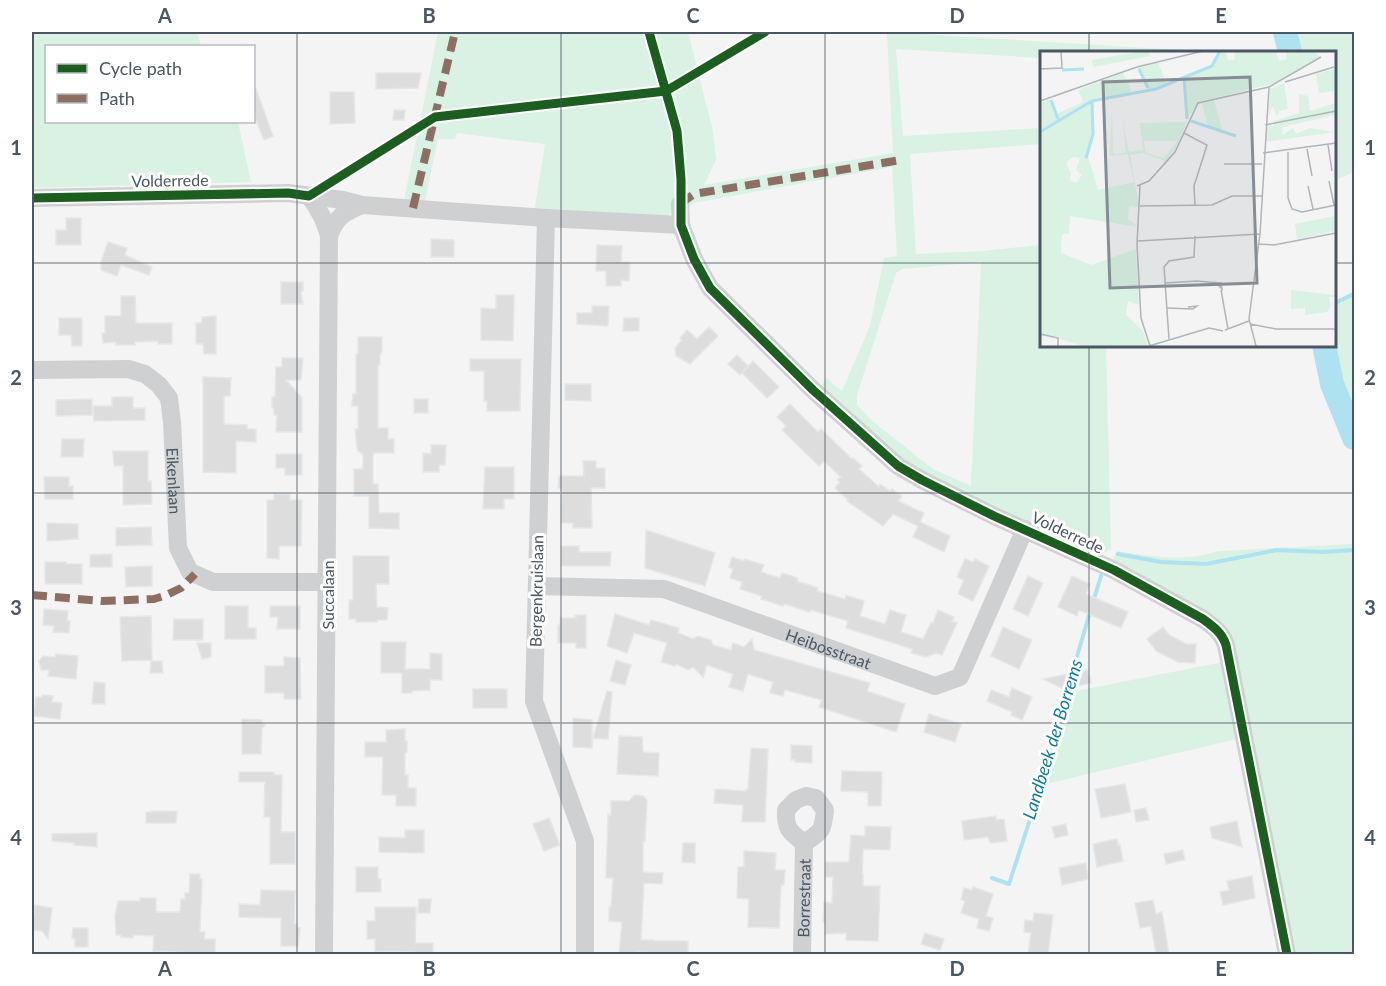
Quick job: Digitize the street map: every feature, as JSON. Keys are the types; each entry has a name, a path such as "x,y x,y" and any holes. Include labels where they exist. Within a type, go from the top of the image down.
{"street":[{"name":"Volderrede","path":"32,198 288,193 343,200 362,205 681,225 694,259 710,288 813,390 898,466 922,480 1114,570 1203,619 1223,637 1287,954"},
{"name":"Succalaan","path":"309,196 325,221 329,236 324,954"},
{"path":"680,204 681,225"},
{"path":"329,236 334,222 347,210 362,205"},
{"name":"Bergenkruislaan","path":"546,218 534,701 585,841 585,954"},
{"name":"Eikenlaan","path":"32,370 128,369 146,374 159,385 169,398 172,422 178,548 190,572 213,582 327,582"},
{"name":"Heibosstraat","path":"537,586 664,589 935,686 960,677 1025,529"},
{"name":"Borrestraat","path":"802,954 804,843"}],"green space":[{"path":"32,32 197,32 201,45 45,45 45,123 238,123 251,182 32,188"},
{"path":"438,32 688,32 713,131 716,160 704,185 893,153 887,32 1197,51 1040,51 1040,58 896,49 903,136 1040,128 1040,144 910,154 916,254 1040,245 1040,346 1106,346 1111,549 1098,556 924,478 819,389 826,378 842,391 870,326 884,258 897,256 892,167 693,203 687,211 683,192 674,210 664,217 534,212 545,144 457,133 455,139 438,139 425,201 404,200","holes":["981,262 971,486 933,469 871,420 857,405 857,395 896,273 902,269"]},
{"path":"1290,32 1354,32 1354,172 1335,181 1335,51 1295,51"},
{"path":"1354,291 1354,428 1342,398 1329,346 1335,346 1335,300"},
{"path":"1354,544 1354,954 1293,954 1236,653 1113,562 1116,551 1179,558 1218,551"},
{"path":"1223,662 1237,739 1037,786 1066,693"}],"building":[{"path":"376,73 421,73 418,88 376,89"},
{"path":"255,86 273,136 264,140 255,118"},
{"path":"330,92 354,92 355,123 330,124"},
{"path":"394,110 405,110 404,120 393,120"},
{"path":"66,218 81,218 81,245 56,245 56,230 66,230"},
{"path":"431,239 454,240 454,257 431,257"},
{"path":"108,242 127,248 125,255 152,267 149,275 121,265 117,276 101,270 101,262"},
{"path":"597,245 622,246 621,262 630,262 629,281 621,280 621,286 606,286 606,271 596,271"},
{"path":"281,282 303,282 301,292 303,304 281,304"},
{"path":"496,295 514,295 513,341 481,340 481,308 496,309"},
{"path":"121,296 135,296 136,323 172,323 172,344 158,344 158,341 135,342 135,345 116,345 116,342 103,343 105,316 121,316"},
{"path":"592,306 609,306 608,326 577,324 577,313 592,313"},
{"path":"216,316 216,354 204,354 203,344 196,344 196,323 202,323 202,317"},
{"path":"59,318 82,318 82,346 72,346 71,335 59,335"},
{"path":"624,318 639,318 639,331 623,331"},
{"path":"709,327 718,336 690,364 676,356 675,348 687,330 697,339"},
{"path":"358,337 382,337 380,365 378,365 378,428 388,428 388,439 394,439 394,453 373,453 373,484 378,484 379,513 399,513 399,529 369,528 369,496 354,496 354,469 363,469 363,454 357,448 355,429 358,429 358,406 352,406 353,394 356,394"},
{"path":"737,355 748,366 740,375 728,364"},
{"path":"282,358 303,358 301,380 286,380 302,398 302,432 276,432 277,415 274,415 274,408 272,408 272,397 275,397 276,367 282,367"},
{"path":"470,359 521,359 520,411 487,411 487,401 484,401 484,371 470,371"},
{"path":"753,361 779,387 767,398 742,373"},
{"path":"203,377 231,378 230,396 224,396 224,424 247,425 247,429 256,429 256,442 236,441 236,473 203,472"},
{"path":"565,384 591,384 591,401 565,400"},
{"path":"112,397 133,397 133,408 145,408 145,420 94,421 93,406 112,406"},
{"path":"92,399 92,415 56,416 56,400"},
{"path":"414,399 428,399 428,413 414,413"},
{"path":"790,404 818,432 821,429 862,466 859,469 879,487 880,484 890,491 892,489 902,496 898,501 924,513 920,522 950,536 944,552 913,537 918,526 893,514 883,526 847,501 835,488 840,482 837,480 841,477 824,461 819,466 782,430 786,426 777,417"},
{"path":"62,439 84,439 83,457 61,457"},
{"path":"431,445 446,445 445,465 439,465 439,472 423,472 423,453 431,454"},
{"path":"113,451 148,451 148,481 151,481 152,504 123,505 123,466 114,466"},
{"path":"276,454 302,454 302,475 285,475 285,468 276,468"},
{"path":"583,461 596,461 596,468 605,468 605,488 591,488 592,528 573,528 573,523 561,523 562,488 558,488 559,476 584,476"},
{"path":"485,467 514,467 514,499 504,499 504,509 483,509"},
{"path":"44,477 69,477 69,486 73,486 73,499 45,499"},
{"path":"274,494 290,494 290,500 302,500 301,546 279,546 279,559 267,558 267,500 274,500"},
{"path":"47,523 78,524 78,539 47,541"},
{"path":"151,527 152,545 116,546 116,528"},
{"path":"646,530 715,553 705,586 645,568"},
{"path":"561,546 579,546 579,552 611,552 610,566 561,566"},
{"path":"112,554 112,567 90,567 90,555"},
{"path":"353,556 389,556 389,584 376,584 377,607 388,608 387,620 356,622 356,619 349,619 349,600 353,600"},
{"path":"732,557 764,565 761,572 780,578 782,573 798,578 797,581 818,588 817,591 845,599 846,595 864,601 860,616 885,624 890,610 906,615 901,632 923,639 938,610 954,617 952,621 957,623 942,655 936,653 926,657 911,653 912,649 846,628 848,621 811,610 810,612 784,604 783,606 740,589 742,582 730,578 733,569 729,567"},
{"path":"965,559 973,562 975,559 989,566 973,601 958,594 964,580 957,577"},
{"path":"45,562 82,564 82,584 45,584"},
{"path":"152,566 152,586 126,587 125,567"},
{"path":"1028,576 1043,583 1028,616 1013,609"},
{"path":"1072,576 1090,584 1086,594 1128,612 1121,628 1079,610 1077,616 1058,607"},
{"path":"225,606 248,606 248,628 256,628 256,639 225,639"},
{"path":"270,606 300,606 300,629 277,629 278,617 270,617"},
{"path":"44,609 68,611 69,633 53,632 54,626 43,625"},
{"path":"615,614 649,625 651,620 679,628 678,633 693,639 698,636 711,640 713,645 731,650 733,643 744,647 752,639 754,650 870,683 867,691 905,704 896,732 819,707 822,700 785,690 783,696 770,693 773,682 748,674 743,691 729,687 733,674 707,665 703,677 693,667 688,670 676,664 675,666 661,662 667,643 634,633 627,653 607,646"},
{"path":"575,615 586,615 586,648 576,648 576,643 558,643 560,618 576,618"},
{"path":"151,616 152,660 122,661 120,617"},
{"path":"174,619 203,619 203,640 173,640"},
{"path":"1003,627 1032,640 1019,669 991,656"},
{"path":"1163,627 1169,635 1186,644 1196,644 1195,663 1178,662 1156,651 1147,639"},
{"path":"381,642 406,642 405,669 430,669 430,653 442,654 442,680 430,680 430,690 402,693 402,673 381,673"},
{"path":"197,643 211,643 211,657 202,659"},
{"path":"56,654 78,656 76,679 48,676 49,670 41,670 39,661 43,656 55,657"},
{"path":"284,657 300,658 301,699 284,699 284,693 265,693 265,666 284,666"},
{"path":"616,660 631,665 625,685 610,681"},
{"path":"151,661 162,661 163,673 150,673"},
{"path":"1088,670 1091,683 1064,689 1043,679"},
{"path":"94,682 105,683 105,704 92,704"},
{"path":"1012,688 1032,697 1022,720 1011,715 1012,712 987,701 991,690 1009,697"},
{"path":"473,689 507,689 507,708 473,708"},
{"path":"607,691 612,692 608,739 593,738"},
{"path":"42,695 53,696 52,702 62,703 60,719 34,716 36,697 42,697"},
{"path":"929,714 961,724 955,742 924,732"},
{"path":"573,718 592,720 592,748 573,747"},
{"path":"242,719 262,720 265,725 262,728 261,754 242,754"},
{"path":"405,729 407,752 405,752 405,775 408,775 408,788 416,788 416,806 396,806 396,795 382,795 383,757 365,757 365,742 386,742 386,730"},
{"path":"619,736 642,737 643,752 659,753 658,776 617,774"},
{"path":"791,745 812,746 812,763 791,760"},
{"path":"751,748 768,749 765,822 742,822 743,805 714,803 715,789 746,791 748,789"},
{"path":"842,771 882,772 881,806 868,806 868,792 841,791"},
{"path":"239,772 274,772 274,775 282,775 281,832 295,832 295,864 270,864 270,817 264,817 265,782 239,782"},
{"path":"1125,784 1131,812 1101,818 1095,789"},
{"path":"635,795 643,796 647,800 643,872 663,873 662,884 644,883 641,940 688,941 688,954 637,952 637,954 619,954 622,922 609,921 613,878 606,878 608,814 611,815 611,801 629,801"},
{"path":"1146,808 1149,820 1136,822 1134,810"},
{"path":"177,811 176,823 146,823 146,812"},
{"path":"996,816 996,820 1004,819 1007,841 990,843 988,837 964,840 962,821"},
{"path":"549,818 560,845 544,851 533,824"},
{"path":"1237,821 1242,847 1212,838 1210,827"},
{"path":"1066,824 1068,835 1055,838 1052,827"},
{"path":"865,826 891,827 890,850 863,849 863,886 880,886 878,941 846,940 846,933 825,934 823,921 824,902 832,903 833,877 825,877 825,862 849,862 851,835 865,836"},
{"path":"405,830 424,830 424,853 379,852 379,837 405,838"},
{"path":"97,833 97,847 52,841 52,834"},
{"path":"1117,839 1123,861 1097,867 1093,844"},
{"path":"683,843 695,843 695,863 682,862"},
{"path":"1183,850 1185,860 1166,864 1164,854"},
{"path":"744,851 776,853 775,870 785,870 784,885 781,885 779,928 748,927 749,899 737,898 738,867 744,867"},
{"path":"1086,863 1088,879 1062,885 1059,868"},
{"path":"356,867 378,867 381,892 356,892"},
{"path":"190,874 200,874 200,879 202,879 200,932 205,932 204,939 215,939 215,954 153,951 154,936 133,935 133,938 116,935 115,916 118,901 156,898 156,912 180,912 181,899 185,899 185,893 189,893"},
{"path":"1252,876 1255,898 1223,905 1220,892 1229,890 1227,881"},
{"path":"973,887 993,894 986,916 993,918 989,931 977,928 979,919 961,913 965,901 961,900 964,888 972,890"},
{"path":"261,890 295,891 294,924 300,928 298,946 281,946 281,918 239,917 239,904 260,905"},
{"path":"419,899 431,899 430,913 418,913"},
{"path":"1153,900 1156,914 1162,912 1169,954 1156,954 1151,926 1140,928 1135,903"},
{"path":"35,905 52,908 48,939 42,931 32,930"},
{"path":"375,907 416,907 415,943 433,943 433,954 375,951 375,939 367,939 367,921 375,921"},
{"path":"1034,913 1053,915 1048,954 1028,954 1031,933 1024,932 1025,920 1033,921"},
{"path":"73,928 88,928 88,947 75,947 75,939 72,938"},
{"path":"925,933 944,939 940,950 921,944"}],"waterway":[{"path":"1285,32 1290,51"},
{"path":"1335,303 1354,294"},
{"path":"1324,346 1332,384 1354,438"},
{"name":"Landbeek der Borrems","path":"1118,554 1161,562 1206,564 1277,550 1322,552 1354,550"},
{"name":"Landbeek der Borrems","path":"1093,602 1101,576"},
{"name":"Landbeek der Borrems","path":"1071,677 1090,612"},
{"name":"Landbeek der Borrems","path":"992,878 1009,884 1069,684"}],"marked path":[{"path":"413,208 455,32"},
{"path":"680,204 694,194 901,160"},
{"path":"32,595 102,601 154,599 181,588 195,574"}],"cycle path":[{"path":"649,32 677,131 681,179 681,225 694,259 710,288 813,390 898,466 994,516 1114,570 1203,619 1222,637 1226,645 1287,954"},
{"path":"32,198 288,193 309,196 435,117 666,91 765,32"}]}
